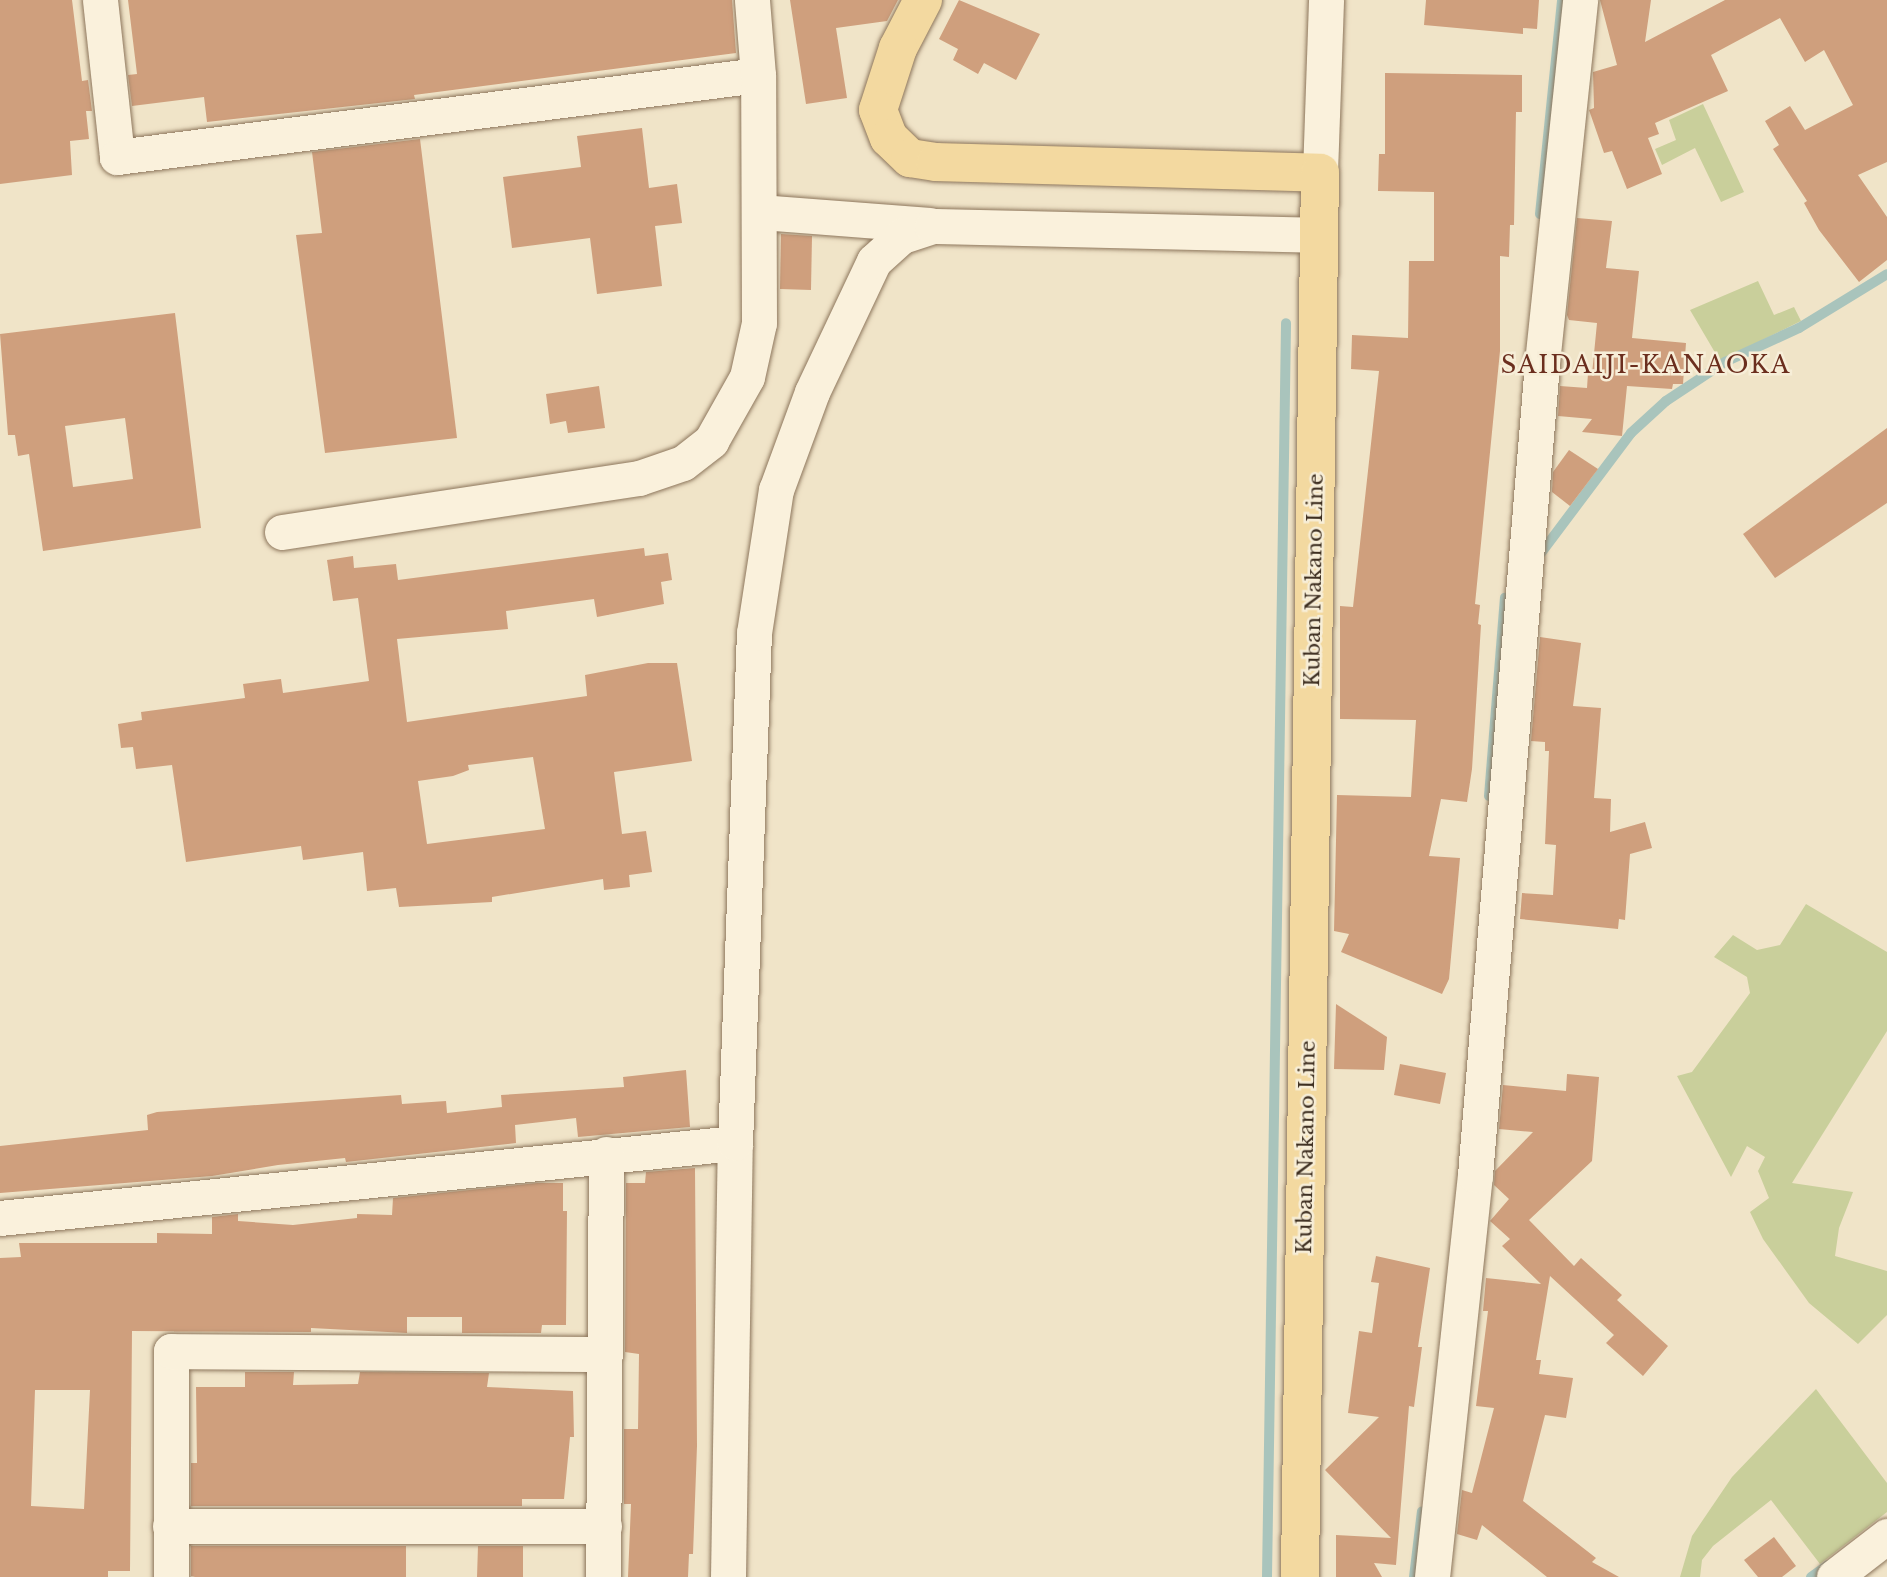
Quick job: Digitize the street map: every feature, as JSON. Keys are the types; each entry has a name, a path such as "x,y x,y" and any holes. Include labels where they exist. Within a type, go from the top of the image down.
{"main road":[{"path":"923,0 898,48 878,110 889,138 911,158 936,162 1320,173"},
{"name":"Kuban Nakano Line","path":"1300,1577 1320,173"}],"street":[{"path":"100,0 117,157 758,75"},
{"path":"282,532 639,478 683,463 711,441 730,415 747,377 759,323 758,75 752,0"},
{"path":"1320,173 1326,0"},
{"path":"1432,1577 1475,1175 1542,363 1580,0"},
{"path":"760,212 932,226 1319,235"},
{"path":"728,1577 735,1143 747,752 754,633 768,526 776,490 812,392 874,261 902,236 932,226"},
{"path":"0,1218 606,1154 735,1143"},
{"path":"603,1577 606,1154"},
{"path":"172,1577 171,1351 605,1354"},
{"path":"170,1526 604,1526"},
{"path":"1834,1577 1887,1536"}],"green space":[{"path":"1703,104 1744,192 1721,202 1695,148 1662,165 1655,149 1676,140 1669,120"},
{"path":"1758,281 1774,315 1794,307 1801,321 1720,361 1690,310"},
{"path":"1806,904 1887,952 1887,1031 1792,1183 1853,1192 1839,1228 1835,1256 1887,1271 1887,1315 1858,1344 1809,1303 1763,1239 1750,1212 1769,1198 1758,1171 1765,1157 1747,1146 1731,1177 1677,1076 1692,1072 1750,993 1747,977 1714,957 1733,935 1757,950 1780,945"},
{"path":"1816,1389 1887,1483 1887,1512 1820,1564 1771,1500 1713,1546 1702,1560 1700,1577 1680,1577 1692,1536 1732,1477"}],"building":[{"path":"0,0 72,0 82,81 88,80 92,111 86,111 89,139 70,141 72,175 0,184"},
{"path":"128,0 732,0 736,53 414,95 415,99 207,122 204,97 132,106 128,75 137,74"},
{"path":"790,0 898,0 887,21 836,28 847,98 806,104"},
{"path":"959,0 1040,34 1016,80 984,63 978,74 953,60 958,49 939,39"},
{"path":"1426,0 1539,0 1537,29 1523,28 1523,34 1424,25"},
{"path":"1600,0 1651,0 1645,42 1725,0 1887,0 1887,162 1858,175 1887,217 1887,260 1859,282 1819,230 1804,203 1807,201 1773,149 1779,145 1765,121 1790,106 1805,130 1853,105 1824,50 1805,62 1780,18 1711,55 1728,91 1655,123 1659,134 1648,138 1662,174 1627,189 1612,151 1604,153 1589,110 1594,108 1593,72 1617,65"},
{"path":"1385,73 1522,75 1522,112 1516,112 1514,225 1510,225 1509,257 1500,256 1500,351 1475,604 1480,605 1478,624 1481,625 1472,769 1467,802 1441,799 1429,856 1460,858 1449,979 1442,994 1341,952 1349,934 1334,931 1337,795 1411,797 1416,720 1340,719 1340,606 1353,607 1379,371 1351,369 1352,335 1408,338 1409,261 1434,261 1434,192 1378,191 1379,154 1385,154"},
{"path":"642,128 649,188 677,184 682,223 655,226 662,286 597,294 590,238 512,248 503,177 581,167 577,136"},
{"path":"420,139 457,438 325,453 296,235 322,233 312,152"},
{"path":"1577,218 1612,221 1606,268 1639,271 1632,338 1686,343 1683,384 1673,384 1672,389 1627,386 1622,436 1582,432 1592,419 1558,416 1560,386 1587,388 1588,373 1592,374 1597,323 1569,320 1567,315"},
{"path":"781,234 812,236 811,290 780,289"},
{"path":"175,313 201,528 43,551 29,454 18,456 15,435 8,435 0,334","holes":["125,418 133,479 73,487 65,426"]},
{"path":"599,386 605,428 568,433 566,421 550,424 546,394"},
{"path":"1887,428 1887,503 1775,578 1743,534"},
{"path":"1569,450 1598,469 1570,506 1552,492 1553,472"},
{"path":"644,548 645,556 668,553 672,580 661,582 664,604 597,617 594,599 506,611 508,629 397,639 407,722 587,696 585,675 648,663 677,663 692,761 614,772 622,834 646,831 652,872 629,875 630,887 604,890 603,879 492,897 492,902 399,907 396,888 367,891 363,852 303,860 301,846 186,862 172,765 136,769 133,747 121,748 118,724 142,720 141,712 245,698 243,684 281,679 283,693 369,681 358,598 333,601 327,560 353,556 354,568 396,564 398,580","holes":["533,757 545,829 427,844 418,781 453,776 469,770 468,765"]},
{"path":"1540,637 1581,643 1573,706 1601,708 1594,798 1611,799 1610,832 1645,822 1652,848 1630,854 1625,920 1619,919 1618,929 1520,919 1522,893 1553,895 1556,845 1545,844 1549,751 1545,751 1545,742 1531,741"},
{"path":"1336,1004 1387,1037 1384,1070 1334,1069"},
{"path":"1400,1064 1446,1073 1440,1104 1394,1095"},
{"path":"686,1070 690,1127 578,1137 576,1118 515,1125 516,1143 346,1162 345,1158 278,1165 212,1176 0,1193 0,1146 148,1130 147,1115 157,1112 401,1095 402,1104 446,1101 447,1113 502,1107 501,1095 624,1087 623,1077"},
{"path":"1567,1074 1599,1077 1592,1161 1529,1220 1574,1266 1581,1258 1622,1295 1617,1300 1668,1346 1643,1376 1606,1343 1614,1335 1550,1276 1536,1360 1541,1360 1539,1374 1573,1378 1566,1418 1545,1415 1523,1501 1596,1558 1592,1562 1619,1577 1547,1577 1482,1525 1477,1540 1457,1534 1462,1490 1472,1493 1494,1408 1476,1406 1488,1311 1483,1311 1486,1278 1541,1284 1502,1246 1510,1239 1490,1221 1509,1199 1494,1185 1495,1171 1533,1132 1499,1129 1503,1085 1566,1091"},
{"path":"695,1168 697,1446 693,1554 689,1554 688,1577 628,1577 631,1504 624,1504 624,1429 638,1429 639,1354 625,1352 626,1183 645,1183 646,1172"},
{"path":"537,1183 563,1183 563,1211 567,1211 566,1325 542,1325 541,1333 462,1333 462,1317 407,1317 407,1333 311,1328 311,1332 132,1331 130,1571 108,1571 108,1577 0,1577 0,1258 21,1257 19,1243 157,1243 157,1233 212,1234 212,1217 238,1214 238,1221 293,1225 357,1218 357,1214 392,1215 393,1198","holes":["35,1390 90,1390 84,1509 31,1506"]},
{"path":"1376,1256 1430,1268 1418,1347 1422,1347 1414,1407 1409,1406 1396,1565 1374,1563 1382,1577 1336,1577 1336,1535 1391,1538 1325,1470 1379,1417 1348,1413 1359,1331 1372,1333 1379,1283 1371,1282"},
{"path":"245,1372 294,1372 293,1385 358,1384 360,1372 489,1373 487,1387 573,1391 574,1437 570,1437 564,1499 522,1499 522,1506 191,1506 191,1463 197,1463 196,1387 245,1387"},
{"path":"1774,1537 1796,1566 1782,1577 1758,1577 1744,1560"},
{"path":"191,1546 406,1546 406,1577 195,1577 191,1576"},
{"path":"478,1546 523,1546 523,1577 477,1577"}],"waterway":[{"path":"1540,214 1562,0"},
{"path":"1541,553 1631,433 1666,401 1725,362 1799,328 1887,274"},
{"path":"1267,1577 1286,323"},
{"path":"1489,796 1505,598"},
{"path":"1414,1577 1422,1511"},
{"path":"1811,1577 1828,1565"}],"district":[{"name":"SAIDAIJI-KANAOKA","path":"1646,365"}]}
